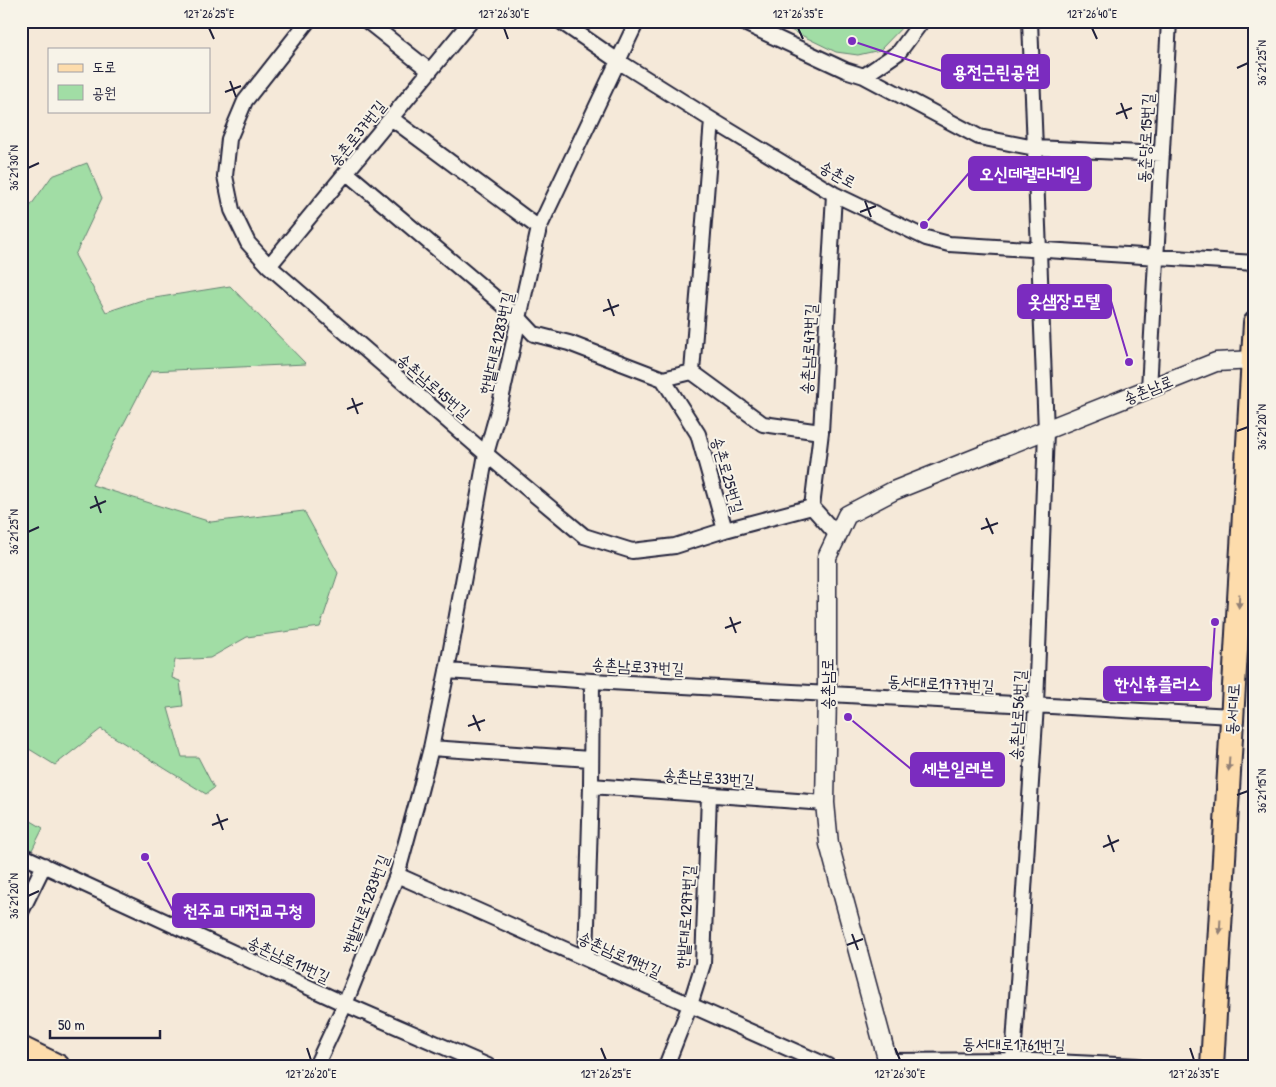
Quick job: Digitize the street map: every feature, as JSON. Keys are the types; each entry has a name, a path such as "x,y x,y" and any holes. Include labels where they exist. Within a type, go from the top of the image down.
{"main road":[{"name":"동서대로","path":"1212,1066 1255,323"},
{"path":"21,1048 58,1066"}],"street":[{"name":"송촌남로45번길","path":"308,21 245,101 229,139 225,176 232,210 248,244 269,266 486,454 584,536 632,551 675,546 725,530 812,507"},
{"path":"367,21 430,71"},
{"name":"송촌로37번길","path":"269,266 471,21"},
{"name":"송촌로","path":"560,21 618,61 834,194 926,238 949,244 1255,262"},
{"name":"한밭대로1283번길","path":"316,1066 345,1004 398,875 431,748 447,671 486,454 520,319 539,228 637,21"},
{"path":"740,21 845,70 864,76 979,137 1035,148 1162,154"},
{"path":"864,76 899,52 922,21"},
{"path":"1030,21 1046,431"},
{"name":"동춘당로15번길","path":"1149,389 1169,21"},
{"path":"391,118 539,228"},
{"path":"692,372 712,120"},
{"path":"346,173 520,319 534,334 570,343 663,379 692,372 763,424 821,432"},
{"name":"송촌남로47번길","path":"812,507 821,432 834,194"},
{"name":"송촌남로","path":"889,1063 829,844 825,803 827,557 847,515 893,491 1216,362 1254,360"},
{"name":"송촌로25번길","path":"663,379 698,434 725,530"},
{"name":"송촌남로56번길","path":"1013,1060 1036,706 1046,431"},
{"path":"812,507 837,535"},
{"name":"송촌남로37번길","path":"447,671 827,694"},
{"path":"586,959 592,681"},
{"name":"동서대로1777번길","path":"827,694 1232,716"},
{"path":"431,748 590,759"},
{"name":"송촌남로33번길","path":"591,786 825,803"},
{"name":"한밭대로1297번길","path":"666,1066 690,1005 703,964 709,795"},
{"name":"송촌남로11번길","path":"21,854 345,1004 488,1066"},
{"path":"21,912 44,865"},
{"name":"송촌남로19번길","path":"398,875 828,1066"},
{"name":"동서대로1761번길","path":"889,1063 1013,1060 1138,1066"}],"green space":[{"path":"772,21 908,21 880,50 858,55 836,52"},
{"path":"87,163 102,198 75,255 106,312 142,300 230,286 306,364 151,371 92,485 211,522 304,511 338,573 320,627 247,637 210,658 175,660 172,678 180,681 183,706 168,708 182,757 198,757 214,788 206,794 101,729 55,765 21,744 21,219 52,176"},
{"path":"21,815 43,828 32,850 21,845"}],"place":[{"name":"용전근린공원","path":"852,41"},
{"name":"오신데렐라네일","path":"924,225"},
{"name":"옷샘장모텔","path":"1129,362"},
{"name":"한신휴플러스","path":"1215,622"},
{"name":"세븐일레븐","path":"848,717"},
{"name":"천주교 대전교구청","path":"145,857"}]}
